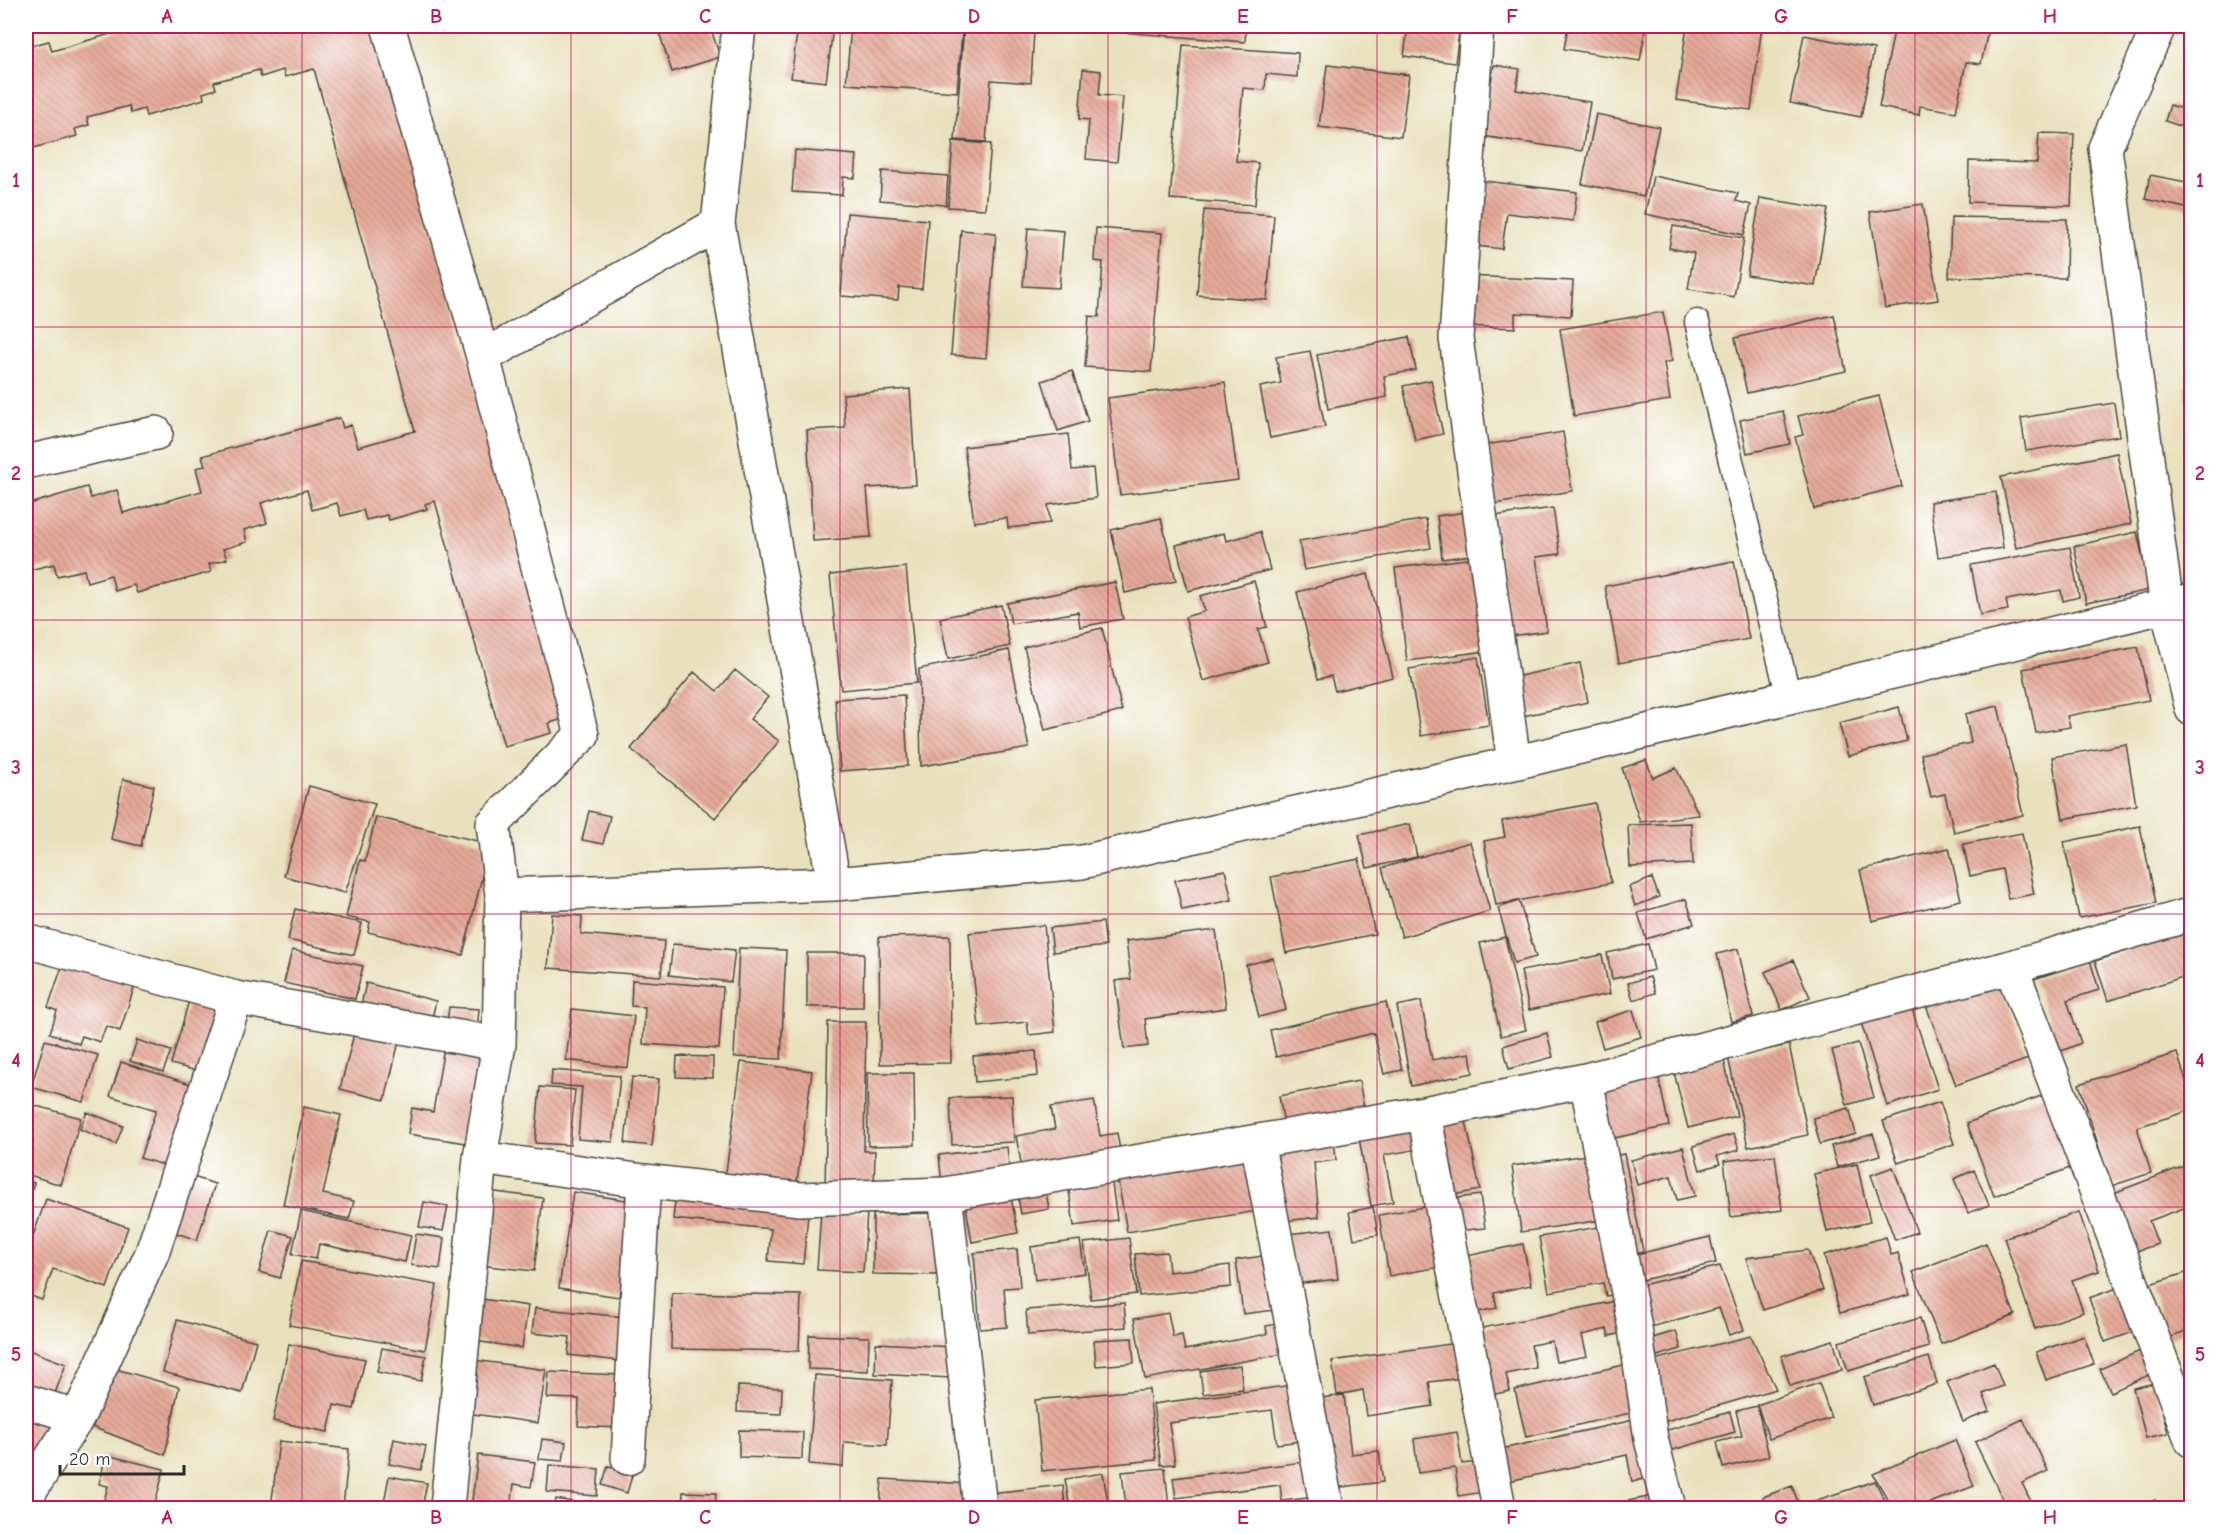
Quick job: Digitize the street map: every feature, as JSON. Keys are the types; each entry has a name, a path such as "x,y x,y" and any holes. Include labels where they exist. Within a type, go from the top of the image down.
{"street":[{"path":"388,26 483,357 582,735 493,824 502,895 499,1044 480,1158 447,1509"},
{"path":"739,26 718,224 834,884"},
{"path":"1477,26 1456,338 1514,763"},
{"path":"2159,26 2104,148 2179,604 2192,709"},
{"path":"483,357 718,224"},
{"path":"26,462 156,433"},
{"path":"502,895 834,884 1082,862 1514,763 2179,604"},
{"path":"480,1158 644,1181 800,1199 945,1194 1424,1113 1586,1080 2012,967 2192,914"},
{"path":"26,941 236,998 499,1044"},
{"path":"2012,967 2192,1441"},
{"path":"28,1509 28,1492 78,1418 152,1253 236,998"},
{"path":"1586,1080 1635,1328 1651,1439 1669,1509"},
{"path":"1424,1113 1499,1509"},
{"path":"1257,1141 1328,1509"},
{"path":"628,1458 644,1181"},
{"path":"945,1194 980,1509"},
{"path":"26,1401 78,1418"}],"lane":[{"path":"1697,322 1789,698"}],"building":[{"path":"115,26 381,26 564,719 549,723 552,733 504,746 435,501 425,504 427,509 389,520 387,515 366,520 363,510 341,516 337,503 312,510 307,490 261,503 267,523 244,530 247,542 223,549 227,559 209,564 211,572 137,593 134,585 115,591 111,575 87,582 84,570 57,576 54,564 30,570 26,552 26,505 87,487 91,498 117,490 123,513 202,491 196,468 205,466 202,456 340,418 343,428 351,425 358,447 415,431 314,69 285,77 283,70 261,77 259,70 214,82 216,89 203,93 204,99 146,116 144,109 131,113 129,106 87,117 89,125 75,129 77,136 26,150 26,34 30,46 49,41 52,51 117,32"},
{"path":"657,26 710,26 720,57 672,72"},
{"path":"798,26 833,28 826,82 791,78"},
{"path":"851,26 962,33 957,92 846,84"},
{"path":"964,26 1034,31 1031,83 991,80 986,142 955,140"},
{"path":"1057,26 1246,26 1245,42"},
{"path":"1408,26 1460,26 1455,63 1404,56"},
{"path":"1568,26 1646,26 1640,61 1564,49"},
{"path":"1687,26 1762,26 1751,110 1676,100"},
{"path":"1895,26 1989,26 1981,64 1966,62 1956,112 1920,106 1919,115 1879,107"},
{"path":"1804,35 1874,49 1861,117 1790,103"},
{"path":"1183,45 1298,53 1297,77 1266,74 1265,90 1243,88 1236,161 1258,163 1255,205 1170,199"},
{"path":"1327,65 1409,75 1401,137 1319,127"},
{"path":"1494,65 1520,69 1516,90 1590,102 1582,151 1482,136"},
{"path":"1083,69 1101,71 1099,95 1123,97 1117,162 1086,159 1089,120 1079,119"},
{"path":"2191,99 2192,130 2165,121 2170,105 2187,110"},
{"path":"1596,114 1659,127 1644,196 1582,184"},
{"path":"2039,133 2074,134 2071,206 1968,202 1969,161 2037,163"},
{"path":"953,141 991,144 985,209 948,207"},
{"path":"795,150 857,155 855,178 843,177 842,195 792,192"},
{"path":"882,171 948,176 946,205 880,200"},
{"path":"2150,175 2192,183 2190,209 2145,199"},
{"path":"1653,176 1738,193 1736,201 1751,205 1744,235 1645,214"},
{"path":"1476,180 1577,192 1573,221 1507,213 1502,249 1467,245"},
{"path":"1760,198 1828,209 1815,286 1747,275"},
{"path":"1923,204 1938,300 1885,308 1870,212"},
{"path":"1204,210 1274,215 1267,300 1197,295"},
{"path":"847,213 928,220 922,289 899,287 898,300 841,296"},
{"path":"1951,217 2067,219 2066,278 1949,277"},
{"path":"1673,226 1744,238 1734,297 1688,289 1694,253 1669,248"},
{"path":"1028,228 1064,231 1059,288 1023,286"},
{"path":"1096,228 1162,233 1151,372 1085,367 1089,316 1099,317 1103,262 1094,261"},
{"path":"961,230 996,233 986,358 951,355"},
{"path":"1467,276 1573,281 1571,316 1515,313 1515,328 1464,326"},
{"path":"1663,312 1672,361 1664,363 1670,400 1574,416 1560,329"},
{"path":"1834,315 1846,371 1747,393 1735,338"},
{"path":"1409,337 1416,370 1384,376 1387,397 1328,409 1317,355"},
{"path":"1310,351 1325,427 1270,438 1260,387 1281,383 1276,357"},
{"path":"1072,371 1088,421 1058,431 1042,381"},
{"path":"1431,380 1443,434 1415,440 1403,386"},
{"path":"1225,382 1238,480 1120,495 1108,398"},
{"path":"2192,386 2192,416 2190,416 2185,387"},
{"path":"910,389 916,485 867,488 871,537 813,541 807,430 845,428 843,394"},
{"path":"1879,396 1902,486 1814,509 1795,437 1803,435 1798,416"},
{"path":"2114,403 2119,436 2026,451 2021,418"},
{"path":"1783,411 1790,444 1747,453 1740,420"},
{"path":"1563,432 1572,491 1495,504 1486,445"},
{"path":"1068,434 1072,470 1093,468 1096,498 1048,505 1050,523 1008,528 1007,518 974,522 964,447"},
{"path":"2192,446 2192,482 2190,482 2184,448"},
{"path":"2117,453 2131,524 2016,548 2001,477"},
{"path":"1996,492 2003,548 1938,557 1930,502"},
{"path":"1553,508 1560,554 1536,557 1547,631 1511,636 1494,516"},
{"path":"1466,512 1472,555 1442,559 1437,516"},
{"path":"1161,518 1176,581 1125,593 1111,530"},
{"path":"1426,519 1431,548 1304,570 1299,541"},
{"path":"1260,532 1270,570 1188,591 1176,545 1224,533 1226,541"},
{"path":"2137,532 2150,590 2086,603 2074,546"},
{"path":"2070,547 2079,597 2063,601 2061,590 2006,600 2008,610 1980,615 1971,565"},
{"path":"1475,558 1487,651 1407,661 1395,568"},
{"path":"1734,561 1749,639 1619,663 1605,586"},
{"path":"906,567 917,683 841,690 830,575"},
{"path":"1368,574 1393,677 1335,691 1331,676 1318,679 1297,592"},
{"path":"1254,581 1267,627 1258,629 1268,662 1203,681 1185,617 1205,611 1200,596"},
{"path":"1115,582 1123,619 1080,627 1078,612 1011,624 1007,603"},
{"path":"1001,605 1010,646 948,659 940,618"},
{"path":"1102,628 1122,711 1045,730 1024,647"},
{"path":"2138,647 2149,700 2067,716 2070,727 2036,733 2023,669"},
{"path":"1009,650 1029,748 921,766 919,669"},
{"path":"1478,657 1489,725 1421,736 1409,669"},
{"path":"1580,663 1588,702 1523,716 1515,677"},
{"path":"735,670 768,697 750,719 779,741 715,818 631,749 694,672 717,691"},
{"path":"904,695 908,766 840,771 835,699"},
{"path":"1998,706 2023,815 1954,832 1945,794 1931,797 1921,754 1971,743 1965,714"},
{"path":"1899,707 1907,741 1848,756 1839,723"},
{"path":"2126,744 2136,805 2063,819 2052,757"},
{"path":"1646,760 1653,778 1676,768 1699,815 1640,822 1622,768"},
{"path":"123,779 154,786 141,846 111,839"},
{"path":"309,786 375,804 345,893 284,876"},
{"path":"1595,803 1611,883 1496,905 1484,841 1505,837 1502,821"},
{"path":"589,811 610,816 603,844 582,840"},
{"path":"376,817 490,844 463,955 368,932 370,922 346,917 360,860 365,861"},
{"path":"1691,823 1693,864 1630,867 1628,825"},
{"path":"1410,824 1417,857 1367,868 1359,835"},
{"path":"2140,826 2156,903 2079,918 2064,842"},
{"path":"2022,833 2034,894 2008,899 2002,869 1970,876 1963,844"},
{"path":"1470,842 1490,911 1402,937 1382,868"},
{"path":"1949,848 1961,900 1872,921 1860,870"},
{"path":"1359,859 1375,934 1286,953 1271,877"},
{"path":"1225,870 1232,900 1182,910 1175,880"},
{"path":"1652,878 1659,897 1635,906 1629,887"},
{"path":"1686,899 1694,924 1646,939 1638,913"},
{"path":"1519,901 1536,957 1514,963 1498,908"},
{"path":"295,909 362,923 354,955 288,940"},
{"path":"552,914 582,916 581,934 664,941 661,976 548,968"},
{"path":"1103,922 1106,946 1053,952 1050,928"},
{"path":"1044,925 1055,1032 1029,1035 1027,1022 979,1027 969,933"},
{"path":"1216,930 1226,1008 1145,1019 1148,1046 1124,1049 1115,981 1131,979 1126,941"},
{"path":"2186,932 2192,948 2192,974 2108,1001 2095,961"},
{"path":"950,936 951,1063 880,1064 879,937"},
{"path":"1505,937 1526,1030 1501,1036 1480,943"},
{"path":"673,944 735,950 731,982 669,975"},
{"path":"1648,944 1654,970 1612,979 1607,953"},
{"path":"739,948 786,950 781,1059 734,1057"},
{"path":"1738,949 1753,1016 1731,1022 1717,954"},
{"path":"292,950 363,966 355,999 284,983"},
{"path":"807,953 864,953 863,1007 807,1007"},
{"path":"1602,955 1610,994 1529,1010 1521,971"},
{"path":"1273,958 1286,1010 1259,1017 1246,965"},
{"path":"1793,960 1810,997 1782,1010 1765,972"},
{"path":"2090,960 2099,990 2067,1000 2081,1043 2059,1052 2034,979"},
{"path":"64,961 135,985 120,1031 106,1026 100,1042 82,1036 79,1044 50,1033 57,1011 48,1007"},
{"path":"1998,976 2028,1059 1956,1085 1925,1003"},
{"path":"1650,977 1655,993 1633,1000 1628,983"},
{"path":"632,980 723,987 719,1049 643,1044 645,1007 631,1006"},
{"path":"366,983 436,1001 431,1022 361,1005"},
{"path":"192,990 224,999 204,1073 171,1064"},
{"path":"1421,1001 1432,1060 1470,1053 1473,1073 1411,1086 1397,1006"},
{"path":"1386,1002 1402,1070 1384,1074 1374,1033 1276,1057 1270,1030"},
{"path":"1910,1003 1938,1089 1887,1106 1860,1019"},
{"path":"449,1007 479,1009 477,1033 446,1030"},
{"path":"572,1009 634,1016 628,1068 566,1060"},
{"path":"1633,1010 1641,1037 1603,1048 1595,1022"},
{"path":"828,1022 866,1022 864,1151 875,1151 874,1192 825,1192"},
{"path":"356,1026 400,1037 385,1100 340,1089"},
{"path":"1547,1033 1553,1057 1509,1069 1503,1046"},
{"path":"45,1040 98,1055 84,1102 31,1087"},
{"path":"137,1040 171,1051 163,1072 130,1061"},
{"path":"1858,1043 1874,1097 1847,1105 1832,1050"},
{"path":"1789,1045 1808,1135 1748,1147 1728,1057"},
{"path":"444,1047 486,1054 472,1144 408,1134 412,1108 433,1112"},
{"path":"1036,1051 1038,1076 975,1082 973,1056"},
{"path":"1722,1052 1737,1116 1688,1128 1672,1064"},
{"path":"2177,1053 2192,1099 2192,1110 2137,1127 2151,1173 2111,1186 2079,1084"},
{"path":"677,1056 713,1057 713,1078 676,1077"},
{"path":"121,1062 200,1087 174,1168 140,1158 156,1110 110,1096"},
{"path":"741,1062 812,1071 796,1189 725,1179"},
{"path":"1656,1066 1669,1126 1610,1139 1597,1080"},
{"path":"26,1068 32,1070 26,1090"},
{"path":"552,1070 620,1076 613,1142 578,1139 582,1087 551,1085"},
{"path":"867,1073 914,1073 915,1145 868,1146"},
{"path":"632,1077 659,1079 652,1146 625,1143"},
{"path":"1359,1081 1365,1114 1285,1129 1279,1096"},
{"path":"540,1087 575,1090 570,1145 535,1143"},
{"path":"2052,1092 2078,1165 1994,1196 1967,1123"},
{"path":"1012,1096 1014,1142 952,1145 950,1098"},
{"path":"1094,1100 1100,1136 1117,1133 1121,1156 1023,1173 1016,1136 1055,1129 1051,1107"},
{"path":"1940,1102 1954,1144 1898,1163 1883,1121"},
{"path":"29,1104 81,1118 61,1185 26,1174 26,1117"},
{"path":"304,1107 341,1115 323,1194 354,1201 349,1219 283,1205"},
{"path":"1849,1108 1856,1134 1820,1144 1813,1118"},
{"path":"1464,1111 1480,1190 1453,1195 1437,1117"},
{"path":"87,1112 123,1126 116,1144 80,1129"},
{"path":"1420,1121 1425,1148 1384,1155 1393,1202 1371,1206 1358,1132"},
{"path":"1734,1134 1739,1150 1717,1156 1720,1164 1700,1170 1693,1146"},
{"path":"1873,1134 1880,1155 1837,1167 1831,1146"},
{"path":"1334,1137 1336,1160 1314,1163 1319,1217 1285,1221 1276,1144"},
{"path":"1007,1147 1010,1177 942,1185 939,1155"},
{"path":"1683,1147 1695,1196 1677,1200 1671,1176 1637,1185 1631,1160"},
{"path":"1248,1148 1258,1211 1127,1232 1116,1169"},
{"path":"1600,1153 1609,1219 1521,1232 1512,1166"},
{"path":"1624,1154 1643,1251 1624,1255 1604,1158"},
{"path":"1775,1155 1782,1210 1731,1217 1724,1161"},
{"path":"2192,1163 2192,1205 2149,1221 2158,1244 2133,1252 2111,1194"},
{"path":"1857,1164 1870,1222 1827,1232 1814,1174"},
{"path":"1893,1167 1917,1232 1895,1240 1871,1175"},
{"path":"1110,1170 1117,1220 1074,1226 1067,1176"},
{"path":"1974,1170 1989,1205 1968,1213 1954,1179"},
{"path":"187,1175 215,1184 197,1240 168,1230"},
{"path":"26,1180 34,1183 26,1209"},
{"path":"1044,1181 1049,1209 1021,1214 1016,1186"},
{"path":"1009,1187 1018,1233 972,1242 964,1196"},
{"path":"488,1191 543,1198 534,1271 479,1265"},
{"path":"573,1192 632,1201 619,1297 559,1288"},
{"path":"676,1193 809,1206 803,1264 768,1261 771,1229 673,1219"},
{"path":"1480,1195 1485,1228 1455,1231 1450,1199"},
{"path":"46,1199 128,1227 107,1288 53,1269 42,1300 26,1294 26,1256"},
{"path":"424,1202 448,1206 443,1231 419,1227"},
{"path":"1435,1205 1446,1266 1389,1276 1379,1215"},
{"path":"1373,1207 1378,1235 1354,1239 1349,1212"},
{"path":"301,1211 411,1235 405,1262 319,1244 316,1259 292,1254"},
{"path":"821,1211 867,1213 863,1272 817,1270"},
{"path":"2079,1212 2099,1271 2072,1280 2083,1312 2035,1329 2004,1238"},
{"path":"942,1213 942,1275 873,1274 873,1214"},
{"path":"1610,1225 1622,1294 1606,1296 1603,1283 1549,1292 1539,1237"},
{"path":"1332,1229 1338,1279 1295,1284 1288,1234"},
{"path":"271,1230 293,1236 280,1278 259,1272"},
{"path":"416,1234 444,1238 440,1269 411,1265"},
{"path":"1710,1237 1716,1263 1629,1283 1624,1257"},
{"path":"1886,1237 1891,1255 1898,1253 1910,1294 1840,1313 1824,1255"},
{"path":"1129,1238 1136,1294 1091,1299 1084,1243"},
{"path":"1080,1240 1085,1273 1035,1280 1031,1247"},
{"path":"1986,1243 2015,1315 1941,1344 1913,1272"},
{"path":"1523,1244 1531,1285 1494,1293 1497,1308 1473,1313 1462,1257"},
{"path":"1017,1249 1020,1287 1004,1288 1007,1327 980,1329 974,1253"},
{"path":"1808,1250 1823,1290 1763,1310 1746,1258"},
{"path":"1167,1252 1169,1272 1230,1265 1231,1287 1139,1296 1135,1254"},
{"path":"1276,1254 1283,1309 1243,1314 1236,1260"},
{"path":"301,1261 437,1285 425,1350 289,1325"},
{"path":"1720,1266 1744,1330 1729,1335 1719,1308 1640,1330 1630,1288"},
{"path":"2192,1271 2192,1330 2168,1338 2150,1284"},
{"path":"2123,1286 2139,1330 2105,1342 2089,1298"},
{"path":"672,1293 801,1295 799,1351 671,1349"},
{"path":"475,1298 528,1306 522,1348 468,1340"},
{"path":"1626,1299 1632,1331 1609,1336 1607,1329 1582,1335 1587,1356 1556,1362 1552,1341 1531,1345 1536,1368 1506,1374 1510,1391 1490,1395 1477,1329"},
{"path":"1124,1303 1126,1327 1028,1335 1026,1310"},
{"path":"535,1308 624,1317 620,1361 568,1355 570,1337 532,1333"},
{"path":"1168,1313 1173,1337 1182,1335 1185,1350 1267,1334 1266,1326 1284,1323 1289,1353 1145,1379 1134,1319"},
{"path":"1920,1318 1929,1347 1848,1371 1839,1342"},
{"path":"177,1320 256,1341 242,1393 163,1372"},
{"path":"1676,1331 1681,1349 1644,1360 1639,1342"},
{"path":"809,1335 869,1337 868,1371 808,1369"},
{"path":"1751,1336 1776,1389 1659,1423 1645,1362"},
{"path":"2084,1336 2094,1364 2046,1380 2036,1352"},
{"path":"1132,1338 1134,1363 1096,1366 1094,1340"},
{"path":"1833,1340 1842,1370 1790,1386 1781,1356"},
{"path":"876,1343 953,1347 951,1378 875,1374"},
{"path":"1457,1343 1462,1378 1429,1382 1433,1406 1367,1416 1363,1390 1337,1395 1332,1361"},
{"path":"289,1344 365,1359 354,1409 334,1405 328,1432 273,1421"},
{"path":"382,1348 426,1356 421,1381 377,1372"},
{"path":"26,1349 66,1364 54,1396 26,1386"},
{"path":"2140,1351 2151,1374 2111,1392 2100,1369"},
{"path":"1929,1357 1937,1384 1873,1405 1864,1377"},
{"path":"467,1359 546,1370 538,1423 459,1412"},
{"path":"1632,1363 1643,1410 1526,1437 1515,1390"},
{"path":"1994,1363 2003,1386 1983,1394 1990,1411 1963,1422 1947,1382"},
{"path":"1240,1365 1243,1389 1203,1394 1200,1371"},
{"path":"116,1369 179,1387 165,1455 87,1425"},
{"path":"549,1372 621,1375 618,1428 578,1426 579,1399 547,1398"},
{"path":"815,1375 892,1380 887,1445 844,1442 843,1467 809,1464"},
{"path":"1819,1383 1831,1418 1769,1439 1757,1405"},
{"path":"2155,1383 2168,1433 2146,1438 2133,1388"},
{"path":"1293,1385 1300,1441 1277,1444 1272,1410 1169,1423 1175,1464 1161,1465 1153,1404"},
{"path":"738,1386 782,1388 781,1414 737,1412"},
{"path":"1149,1389 1156,1460 1042,1471 1035,1400"},
{"path":"1344,1395 1351,1454 1379,1451 1383,1482 1325,1489 1314,1399"},
{"path":"26,1405 55,1414 40,1462 26,1457"},
{"path":"1757,1406 1769,1456 1723,1468 1717,1442 1742,1436 1736,1411"},
{"path":"1730,1412 1735,1432 1662,1453 1657,1433"},
{"path":"1643,1418 1655,1476 1632,1482 1627,1455 1504,1482 1497,1450"},
{"path":"2023,1419 2048,1471 2022,1483 2034,1508 2007,1508 1975,1442"},
{"path":"739,1430 803,1432 802,1459 739,1457"},
{"path":"1457,1432 1462,1464 1485,1461 1490,1491 1459,1496 1455,1468 1418,1473 1414,1439"},
{"path":"394,1439 426,1446 421,1470 389,1464"},
{"path":"542,1439 566,1442 563,1461 539,1459"},
{"path":"1955,1440 1974,1486 1917,1508 1893,1508 1873,1474"},
{"path":"279,1441 349,1449 343,1508 271,1508"},
{"path":"106,1455 164,1469 154,1508 102,1508 108,1486 99,1484"},
{"path":"478,1455 535,1462 531,1487 514,1484 511,1508 471,1508"},
{"path":"1303,1462 1308,1498 1282,1501 1280,1485 1176,1498 1173,1478"},
{"path":"549,1465 599,1469 597,1496 547,1492"},
{"path":"608,1466 633,1472 627,1493 602,1485"},
{"path":"1165,1468 1169,1508 1126,1508 1122,1472"},
{"path":"1103,1473 1109,1508 1070,1508 1065,1479"},
{"path":"389,1476 427,1483 422,1508 383,1508"},
{"path":"882,1479 969,1484 968,1508 880,1508"},
{"path":"1875,1481 1889,1508 1803,1508 1802,1505"},
{"path":"1063,1485 1065,1508 992,1508 990,1493"},
{"path":"1792,1486 1800,1508 1767,1508 1763,1497"},
{"path":"683,1492 716,1493 715,1508 682,1508"},
{"path":"1664,1494 1667,1508 1597,1507"},
{"path":"556,1499 589,1505 589,1508 554,1508"},
{"path":"1762,1500 1765,1508 1739,1508"},
{"path":"2155,1500 2159,1508 2136,1508"}]}
